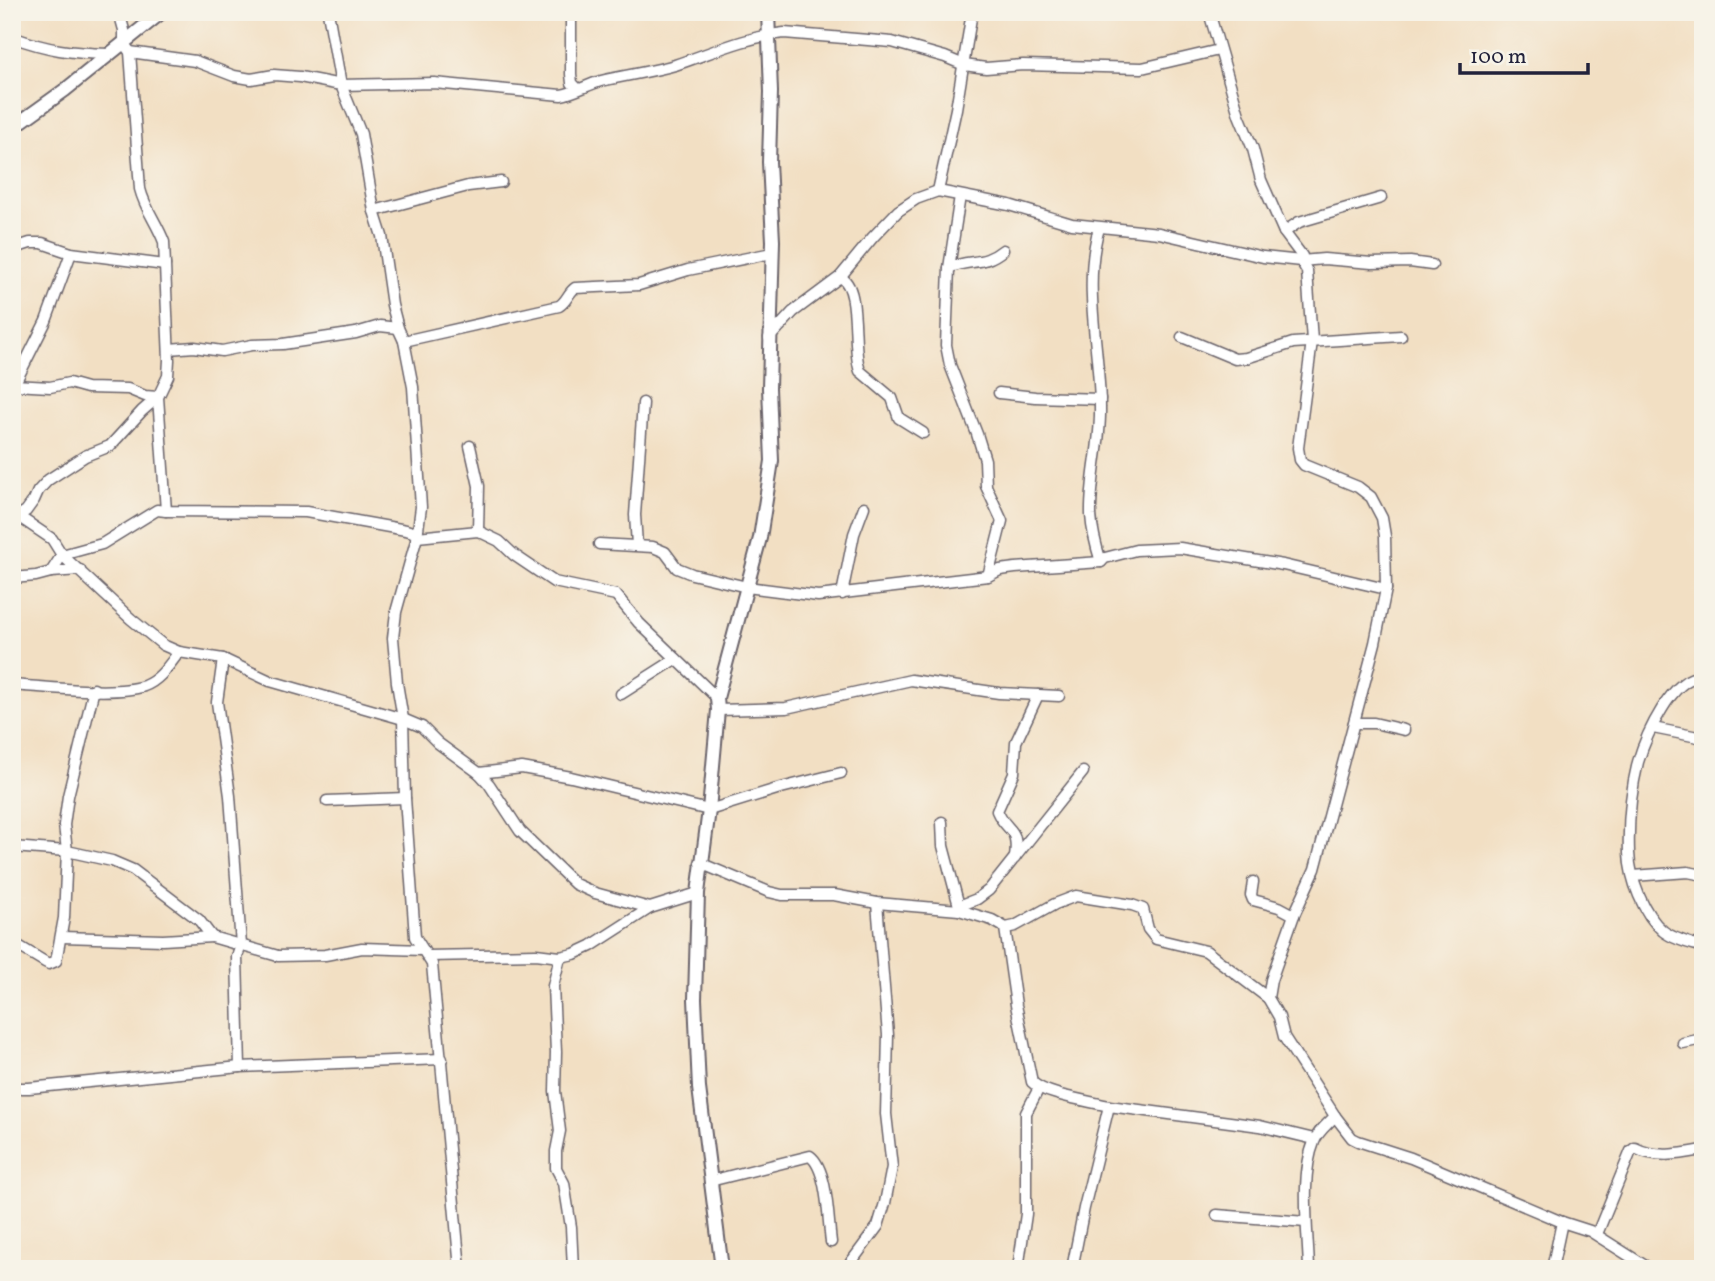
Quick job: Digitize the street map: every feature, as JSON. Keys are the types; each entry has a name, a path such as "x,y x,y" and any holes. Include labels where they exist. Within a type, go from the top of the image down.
{"street":[{"path":"120,12 127,48 140,188 144,205 158,226 164,242 168,376 158,397 110,446 85,456 48,480 30,506 14,516 52,539 62,555 152,638 179,652 223,659 270,681 403,719 422,727 438,743 479,773 520,831 575,884 595,893 650,908"},
{"path":"12,37 50,50 87,55 109,54 127,48 162,12"},
{"path":"328,12 341,85 361,134 398,328 404,341 413,387 420,488 417,537 396,612 393,638 403,719 405,798 415,937 432,964 460,1269"},
{"path":"571,12 570,74 572,83 577,88"},
{"path":"722,1269 699,1088 695,999 698,893 709,810 717,704 760,538 772,461 769,338 772,253 769,162 771,92 768,12"},
{"path":"938,191 972,12"},
{"path":"1209,12 1261,180 1284,232 1302,256 1301,261 1307,271 1312,341 1298,454 1307,467 1358,487 1375,502 1384,527 1386,589 1354,723 1315,869 1294,915 1271,980 1268,998"},
{"path":"127,48 195,61 234,76 251,79 274,75 341,85 434,83 561,95 577,88 674,65 718,48 768,34 792,33 892,42 964,65 986,68 1023,65 1142,68 1219,50"},
{"path":"12,128 109,54"},
{"path":"374,211 468,186 501,182"},
{"path":"769,338 793,312 840,277 898,211 916,199 938,191 1009,205 1072,224 1159,233 1245,254 1301,261 1324,259 1432,265"},
{"path":"960,196 949,268 946,337 948,359 985,460 986,486 1002,521 988,576"},
{"path":"1284,232 1311,218 1381,198"},
{"path":"1099,228 1094,246 1093,289 1100,399 1091,515 1093,537 1101,562"},
{"path":"12,248 42,243 71,253 165,265"},
{"path":"949,268 989,261 1003,250"},
{"path":"71,253 46,321 13,386 50,387 67,383 87,388 128,389 145,396 158,397"},
{"path":"404,341 559,306 575,288 639,285 688,270 772,253"},
{"path":"840,277 849,283 853,295 854,337 860,371 891,398 900,419 923,433"},
{"path":"169,349 194,347 222,351 356,333 380,326 398,328"},
{"path":"1182,337 1235,359 1293,343 1401,336"},
{"path":"999,393 1100,399"},
{"path":"158,397 166,511"},
{"path":"637,545 635,515 643,403"},
{"path":"470,446 479,486 478,531"},
{"path":"842,594 854,534 864,507"},
{"path":"51,572 62,555 102,544 157,510 306,512 406,530 417,537"},
{"path":"417,537 478,531 499,541 514,555 554,582 616,595 639,623 717,704 773,710 911,680 999,693 1059,696"},
{"path":"599,544 653,547 664,552 674,565 685,572 747,587 818,596 988,576 1000,570 1015,568 1101,562 1105,558 1136,550 1180,548 1283,565 1386,589"},
{"path":"12,578 80,570"},
{"path":"12,685 118,690 143,686 159,676 179,652"},
{"path":"223,659 217,702 230,796 240,945 237,957 240,1067"},
{"path":"621,694 676,659"},
{"path":"1703,677 1690,678 1677,688 1662,709 1639,761 1632,798 1629,853 1641,898 1661,929 1671,936 1703,947"},
{"path":"12,942 45,962 56,961 62,937 67,851 64,825 68,796 94,689"},
{"path":"1015,858 1015,834 997,811 1014,773 1016,742 1038,695"},
{"path":"1354,723 1374,723 1404,730"},
{"path":"1653,728 1703,738"},
{"path":"479,773 522,768 709,810 841,773"},
{"path":"959,908 989,890 1083,772"},
{"path":"327,802 405,798"},
{"path":"942,822 943,846 959,908"},
{"path":"12,847 67,851 112,861 133,870 199,920 212,937"},
{"path":"700,863 782,895 834,895 877,903 959,908 992,920 1005,928 1015,926 1076,895 1143,909 1148,929 1155,938 1167,944 1206,951 1268,998 1279,1017 1284,1037 1352,1138 1410,1158 1597,1234 1650,1269"},
{"path":"1633,876 1688,872 1703,875"},
{"path":"1253,882 1252,899 1279,906 1294,915"},
{"path":"62,937 163,940 212,937 278,956 326,954 362,948 425,953 536,954 559,957 591,946 650,908 698,893"},
{"path":"846,1269 878,1226 891,1167 886,1114 888,1035 877,903"},
{"path":"1005,928 1016,1005 1031,1076 1039,1088 1109,1106 1260,1126 1314,1139"},
{"path":"559,957 553,986 555,1091 560,1130 556,1168 564,1183 571,1227 573,1269"},
{"path":"1683,1043 1703,1039"},
{"path":"12,1088 127,1080 240,1067 442,1059"},
{"path":"1018,1269 1026,1214 1026,1113 1039,1088"},
{"path":"1072,1269 1109,1106"},
{"path":"1309,1269 1306,1222 1308,1169 1314,1139 1335,1116"},
{"path":"1597,1234 1631,1152 1636,1148 1653,1154 1703,1150"},
{"path":"710,1181 807,1156 813,1157 818,1163 821,1175 831,1242"},
{"path":"1217,1215 1306,1222"},
{"path":"1552,1269 1562,1222"}]}
